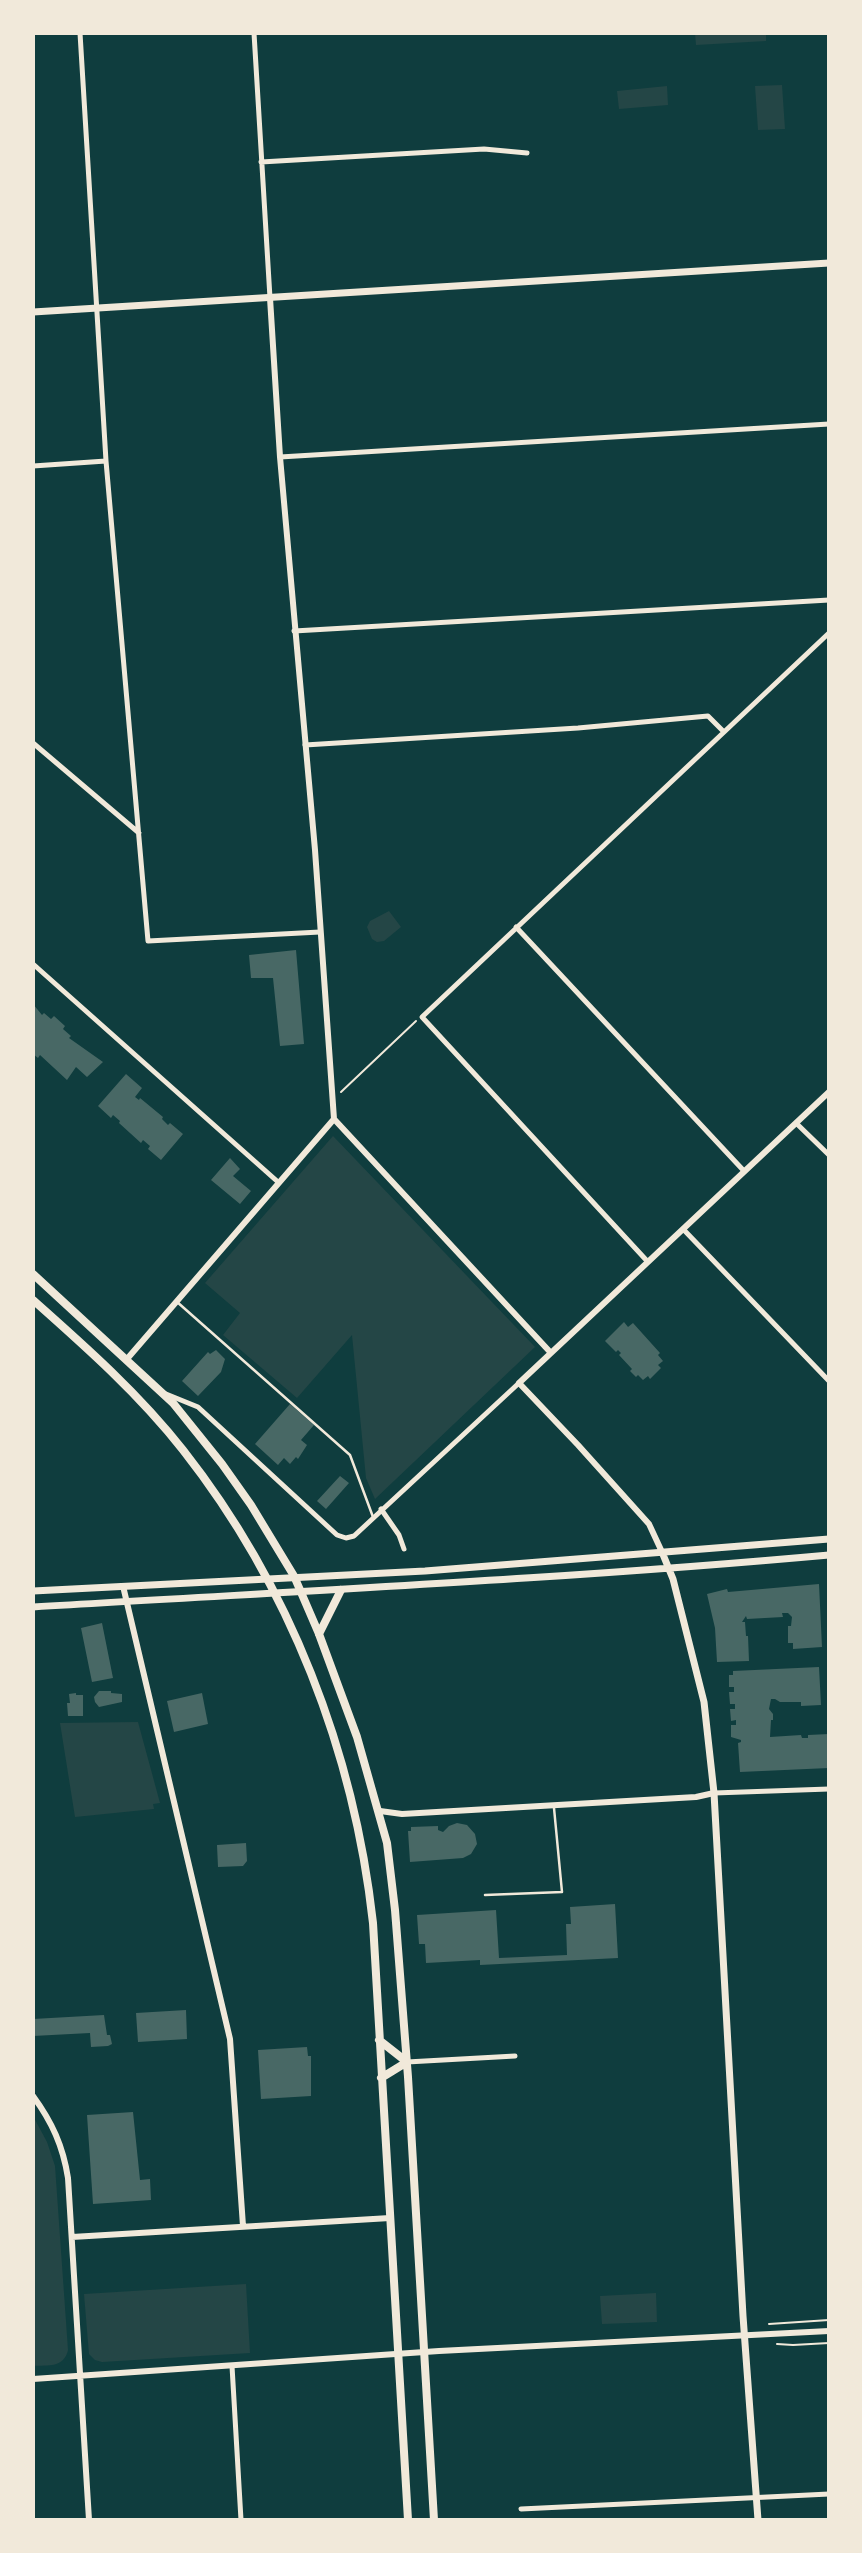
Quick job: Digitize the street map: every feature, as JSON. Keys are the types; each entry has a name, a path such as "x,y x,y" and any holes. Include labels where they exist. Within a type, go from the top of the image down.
{"main road":[{"path":"33,312 829,263"},
{"path":"33,1274 173,1404 251,1504 294,1576 319,1633 358,1737 387,1843 395,1910 407,2062 434,2520"},
{"path":"33,1300 111,1370 182,1449 232,1519 275,1592 314,1681 336,1745 367,1870 373,1923 408,2520"},
{"path":"33,1591 425,1570 829,1539"},
{"path":"662,1552 669,1568 704,1702 714,1793 744,2336 754,2498 758,2520"},
{"path":"33,1607 341,1590 829,1555"},
{"path":"319,1633 341,1590"},
{"path":"379,2040 407,2062"},
{"path":"381,2078 407,2062"}],"street":[{"path":"80,33 106,461 148,941 320,932"},
{"path":"254,33 280,457 334,1119 551,1353"},
{"path":"261,162 484,149 527,153"},
{"path":"280,457 829,424"},
{"path":"33,466 106,461"},
{"path":"295,631 829,600"},
{"path":"648,1262 422,1017 829,633"},
{"path":"305,745 578,728 708,716 723,731"},
{"path":"33,743 139,833"},
{"path":"516,927 744,1171"},
{"path":"33,964 278,1182"},
{"path":"160,1391 198,1407 337,1535 350,1538 829,1092"},
{"path":"127,1359 334,1119"},
{"path":"796,1123 829,1155"},
{"path":"683,1229 829,1381"},
{"path":"519,1383 649,1524 662,1552"},
{"path":"382,1509 399,1535 404,1549"},
{"path":"123,1586 230,2039 243,2227"},
{"path":"380,1811 402,1814 700,1797 714,1793 829,1789"},
{"path":"407,2062 515,2056"},
{"path":"33,2096 50,2120 63,2151 68,2178 89,2520"},
{"path":"72,2236 390,2218"},
{"path":"33,2379 424,2352 829,2331"},
{"path":"232,2366 241,2520"},
{"path":"521,2509 829,2494"}],"lane":[{"path":"176,1301 350,1455 373,1517"},
{"path":"485,1895 562,1892 554,1804"}],"path":[{"path":"341,1098 340,1093 416,1021"},
{"path":"769,2324 829,2320"},
{"path":"777,2343 829,2343"}],"shaded area":[{"path":"695,33 766,33 766,41 696,45"},
{"path":"782,85 785,129 758,130 755,86"},
{"path":"667,86 668,105 619,109 617,91"},
{"path":"389,911 401,927 384,941 377,942 372,939 367,927 370,921"},
{"path":"333,1136 535,1347 375,1499 366,1478 352,1335 297,1398 223,1335 240,1313 205,1283"},
{"path":"138,1722 160,1803 153,1804 154,1809 75,1817 60,1723"},
{"path":"33,2116 47,2142 55,2166 68,2350 59,2363 33,2366"},
{"path":"246,2284 250,2353 102,2362 89,2354 84,2294"},
{"path":"656,2293 657,2322 602,2324 600,2296"}],"building":[{"path":"296,950 304,1044 280,1046 273,978 251,978 249,955"},
{"path":"33,1004 42,1015 44,1013 51,1019 54,1016 65,1026 63,1029 71,1036 69,1038 103,1062 87,1077 76,1067 67,1080 40,1055 38,1058 33,1054"},
{"path":"126,1074 142,1088 135,1097 139,1100 140,1098 163,1117 168,1125 170,1123 183,1134 161,1160 148,1149 150,1146 143,1140 141,1143 119,1123 120,1121 113,1115 111,1118 98,1106"},
{"path":"230,1158 240,1169 233,1176 251,1191 240,1204 211,1180"},
{"path":"624,1322 628,1327 633,1323 660,1353 658,1355 663,1361 658,1365 661,1368 650,1379 648,1376 643,1380 638,1375 636,1377 619,1355 621,1353 618,1350 616,1352 605,1341"},
{"path":"216,1350 225,1359 221,1372 198,1396 182,1381 208,1352 210,1354"},
{"path":"290,1404 314,1425 301,1440 307,1445 298,1459 296,1457 290,1464 284,1458 278,1465 255,1444"},
{"path":"340,1476 349,1483 326,1509 317,1501"},
{"path":"819,1584 822,1647 793,1649 793,1643 788,1643 788,1626 791,1626 792,1617 788,1613 782,1613 783,1617 747,1619 746,1616 742,1622 745,1622 748,1636 749,1661 717,1662 715,1628 707,1594 727,1589 728,1592"},
{"path":"102,1623 113,1678 92,1682 81,1628"},
{"path":"819,1667 821,1705 801,1706 801,1702 771,1699 769,1709 773,1720 770,1737 801,1735 802,1738 808,1738 808,1735 829,1734 829,1768 740,1772 738,1743 741,1740 731,1737 731,1725 736,1725 736,1720 731,1721 730,1709 735,1709 735,1704 730,1704 729,1692 734,1692 734,1687 729,1687 729,1675 733,1675 733,1671"},
{"path":"99,1691 122,1694 122,1702 99,1707 94,1697"},
{"path":"202,1693 208,1724 174,1732 167,1701"},
{"path":"69,1694 83,1695 83,1716 68,1716"},
{"path":"457,1823 467,1825 475,1834 477,1844 471,1854 463,1858 410,1862 408,1831 411,1831 411,1827 438,1826 438,1830 443,1832"},
{"path":"246,1843 247,1861 243,1866 218,1867 217,1845"},
{"path":"615,1904 618,1958 480,1965 480,1960 426,1963 425,1944 419,1944 417,1915 496,1910 499,1958 567,1955 566,1924 571,1924 570,1907"},
{"path":"186,2010 187,2039 138,2042 136,2013"},
{"path":"104,2015 107,2035 110,2035 112,2044 108,2046 91,2047 90,2033 33,2036 33,2019"},
{"path":"307,2047 308,2056 311,2056 311,2096 261,2099 258,2050"},
{"path":"133,2112 140,2180 150,2179 151,2200 93,2204 87,2115"}]}
